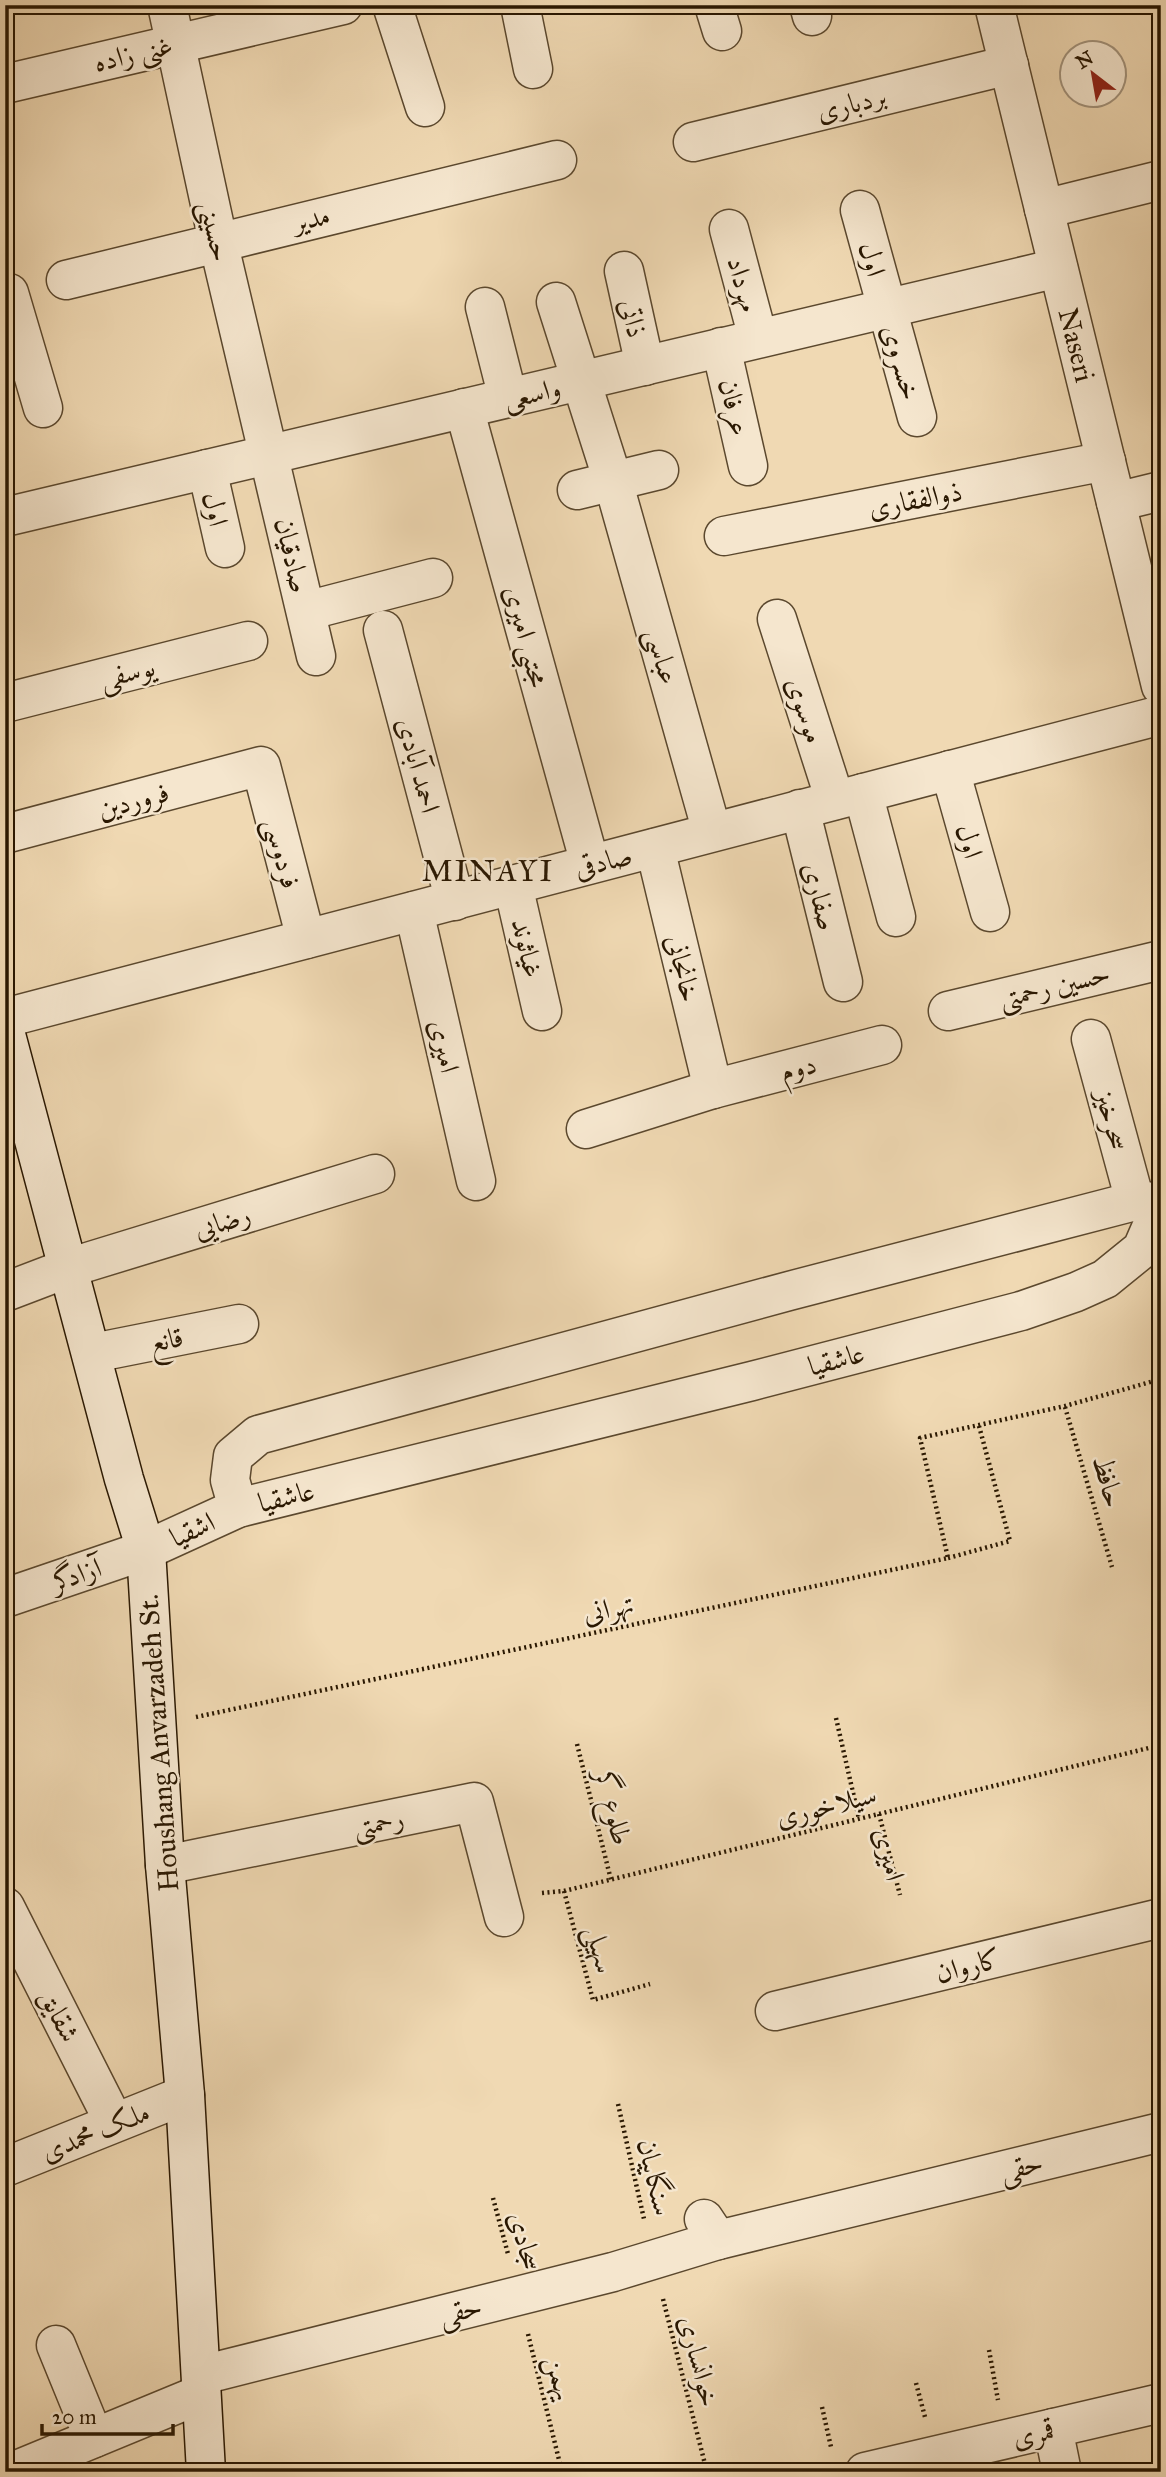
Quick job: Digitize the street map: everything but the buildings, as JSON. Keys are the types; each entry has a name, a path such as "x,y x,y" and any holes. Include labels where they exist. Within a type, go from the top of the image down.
{"street":[{"name":"حسینی","path":"167,5 218,241 269,455"},
{"path":"393,5 425,107"},
{"path":"520,5 533,69"},
{"name":"Naseri","path":"994,5 1161,686"},
{"name":"غنی زاده","path":"5,84 334,6"},
{"name":"بردباری","path":"693,142 1009,65"},
{"name":"مدیر","path":"66,280 557,160"},
{"path":"1044,209 1161,180"},
{"name":"اول","path":"860,211 886,308"},
{"name":"مهرداد","path":"729,229 758,338"},
{"name":"واسعی","path":"5,517 1058,268"},
{"name":"ذاتی","path":"624,271 645,366"},
{"path":"5,293 9,293 43,408"},
{"path":"556,302 582,381"},
{"path":"485,307 508,398"},
{"name":"خسروی","path":"886,308 917,417"},
{"name":"عرفان","path":"721,347 748,466"},
{"name":"عباسی","path":"582,381 712,832"},
{"name":"مجتبی امیری","path":"464,408 590,864"},
{"name":"صادقیان","path":"269,455 316,656"},
{"name":"ذوالفقاری","path":"724,537 1106,461"},
{"name":"اول","path":"207,470 225,548"},
{"path":"577,490 659,470"},
{"path":"1116,502 1161,491"},
{"path":"306,611 433,578"},
{"name":"موسوی","path":"777,619 833,801"},
{"name":"احمد آبادی","path":"383,630 455,901"},
{"name":"یوسفی","path":"5,703 248,641"},
{"name":"صادقی","path":"5,1018 1161,715"},
{"name":"فروردین","path":"5,834 261,766"},
{"name":"فردوسی","path":"261,766 306,939"},
{"name":"اول","path":"950,770 990,912"},
{"path":"833,801 896,917"},
{"name":"صفاری","path":"833,801 843,982"},
{"name":"خانجانی","path":"654,848 713,1089"},
{"name":"غیاثوند","path":"513,885 542,1011"},
{"name":"امیری","path":"414,911 475,1181"},
{"name":"حسین رحمتی","path":"948,1011 1161,960"},
{"name":"Houshang Anvarzadeh St.","path":"5,1031 93,1353 124,1479 146,1550 165,1865 185,2095 206,2472"},
{"name":"سحرخیز","path":"1091,1039 1152,1203"},
{"name":"دوم","path":"713,1089 882,1045"},
{"path":"586,1129 713,1089"},
{"name":"رضایی","path":"5,1292 68,1268 375,1174"},
{"name":"عاشقیا","path":"1152,1203 1142,1249 1105,1279 1021,1311 752,1381 238,1508 230,1480 233,1456 258,1435 789,1291 1152,1203"},
{"name":"قانع","path":"93,1353 239,1324"},
{"name":"اشقیا","path":"146,1550 238,1508"},
{"name":"آزادگر","path":"5,1598 146,1550"},
{"name":"رحمتی","path":"165,1865 474,1802 502,1907"},
{"name":"شقایق","path":"6,1909 114,2122"},
{"name":"کاروان","path":"775,2011 1161,1918"},
{"name":"ملک محمدی","path":"5,2167 185,2095"},
{"name":"حقی","path":"12,2472 94,2438 201,2385 518,2295 653,2260 711,2230 1161,2132"},
{"path":"56,2345 94,2438"},
{"name":"قمری","path":"875,2467 1161,2403"},
{"path":"1053,2428 1062,2472"}],"path":[{"path":"948,1558 920,1438 1065,1406 1161,1379"},
{"name":"حافظ","path":"1065,1406 1112,1567"},
{"name":"تهرانی","path":"157,1725 948,1558 1010,1541 979,1426"},
{"path":"836,1718 859,1819"},
{"name":"طلوع گر","path":"577,1744 611,1880"},
{"name":"سیلاخوری","path":"502,1907 1161,1745"},
{"name":"امیری","path":"879,1814 900,1895"},
{"name":"سهیلی","path":"564,1891 593,2000 650,1984"},
{"name":"سنگاییان","path":"618,2104 653,2260"},
{"name":"سجادی","path":"493,2197 518,2295"},
{"name":"خوانساری","path":"653,2260 706,2472"},
{"name":"یهمن","path":"518,2295 562,2472"},
{"path":"989,2350 1005,2439"},
{"path":"822,2407 875,2467"}],"district":[{"name":"MINAYI","path":"488,871"}]}
